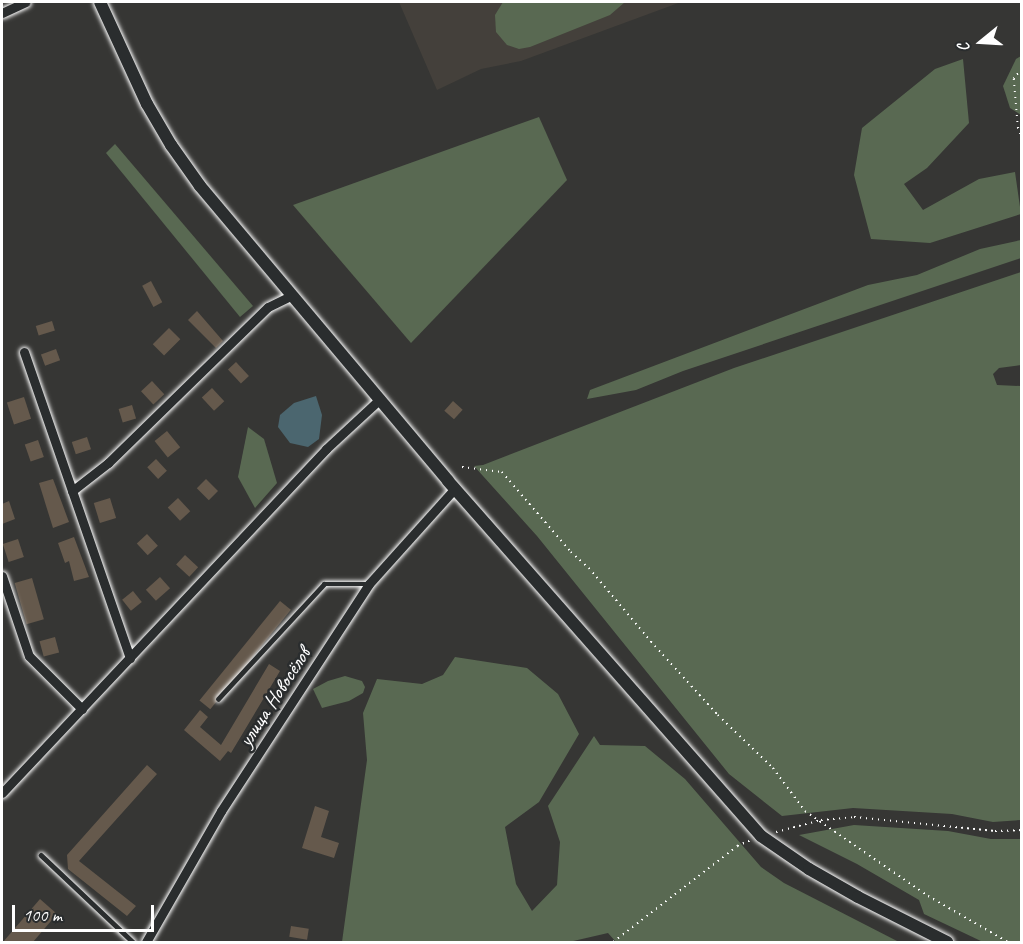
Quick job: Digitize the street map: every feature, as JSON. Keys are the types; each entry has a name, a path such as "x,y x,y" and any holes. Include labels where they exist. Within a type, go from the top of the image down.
{"street":[{"path":"2,13 26,2"},
{"path":"100,2 147,104 171,145 200,186 455,488 761,836 809,869 947,942"},
{"path":"72,491 108,463 268,307 291,296"},
{"path":"24,352 130,658"},
{"path":"2,793 326,449 380,399"},
{"name":"улица Новосёлов","path":"146,942 221,812 369,584 455,488"},
{"path":"2,576 29,656 82,709"}],"lane":[{"path":"218,699 324,585 369,584"},
{"path":"41,855 133,942"}],"path":[{"path":"1022,69 1014,79 1018,127 1022,138"},
{"path":"462,467 502,472 570,552 589,568 663,655 718,715 773,768 806,811 928,896 1008,942"},
{"path":"613,942 737,846 761,836 821,820 864,818 995,831 1022,830"}],"shaded area":[{"path":"399,2 681,2 521,61 481,69 437,90"}],"green space":[{"path":"503,2 625,2 610,15 530,47 519,49 507,45 496,32 495,15"},
{"path":"1021,56 1021,115 1010,108 1003,86 1016,59"},
{"path":"963,59 969,123 927,168 904,184 923,210 979,179 1015,172 1021,214 930,243 871,239 854,175 862,128 935,69"},
{"path":"539,117 567,180 411,343 293,205"},
{"path":"115,144 253,306 240,317 106,153"},
{"path":"1021,240 1021,258 683,371 636,390 587,399 590,390 868,285 917,275 980,249"},
{"path":"1021,272 1021,365 999,368 993,374 997,385 1021,386 1021,820 993,822 952,814 853,808 782,816 729,774 537,536 474,466 483,465 734,368"},
{"path":"248,427 264,439 277,483 255,508 238,477"},
{"path":"455,657 527,668 558,694 579,734 539,802 505,827 516,884 532,911 557,885 560,842 548,806 594,736 600,745 645,746 685,779 761,867 784,883 899,942 616,942 608,933 569,942 342,942 367,760 363,713 377,679 422,684 443,675"},
{"path":"345,676 362,681 365,687 363,693 349,701 322,708 313,689"},
{"path":"854,825 948,831 991,839 1021,839 1021,942 983,942 924,914 919,900 857,864 799,835"}],"water":[{"path":"316,396 322,415 319,439 308,447 290,443 278,427 280,415 294,403"}],"building":[{"path":"151,281 162,302 153,307 142,286"},
{"path":"197,311 223,341 216,348 188,320"},
{"path":"52,321 55,331 39,336 36,326"},
{"path":"169,328 180,339 164,356 153,344"},
{"path":"56,349 60,360 45,366 41,354"},
{"path":"236,362 249,376 241,383 228,370"},
{"path":"152,381 164,394 153,404 141,391"},
{"path":"212,388 224,401 214,411 202,398"},
{"path":"24,397 31,419 14,424 7,403"},
{"path":"453,401 463,410 454,419 444,411"},
{"path":"132,405 136,418 123,422 119,409"},
{"path":"167,431 180,447 168,457 155,441"},
{"path":"87,437 91,449 76,454 72,442"},
{"path":"38,440 44,457 31,462 25,445"},
{"path":"156,459 167,471 158,479 147,467"},
{"path":"53,479 69,522 53,528 39,483"},
{"path":"206,479 218,491 209,500 197,488"},
{"path":"110,498 116,518 100,523 94,503"},
{"path":"178,498 190,511 180,521 168,508"},
{"path":"9,501 15,519 2,524 2,504"},
{"path":"147,534 158,546 148,555 137,544"},
{"path":"74,537 89,577 74,581 69,561 65,563 58,543"},
{"path":"18,539 24,557 9,562 3,544"},
{"path":"185,555 198,567 189,577 176,565"},
{"path":"160,577 170,588 156,601 146,590"},
{"path":"32,578 44,619 27,624 15,583"},
{"path":"133,591 142,602 131,611 122,600"},
{"path":"280,601 291,610 210,709 199,700"},
{"path":"55,637 59,652 44,657 40,641"},
{"path":"269,664 280,671 231,753 228,751 220,761 184,730 200,710 208,717 200,727 221,745"},
{"path":"147,765 157,774 79,861 136,906 127,916 68,869 67,855"},
{"path":"315,806 329,811 321,837 339,843 334,858 302,848"},
{"path":"40,899 57,914 33,942 3,942"},
{"path":"291,926 309,929 307,940 289,937"}]}
